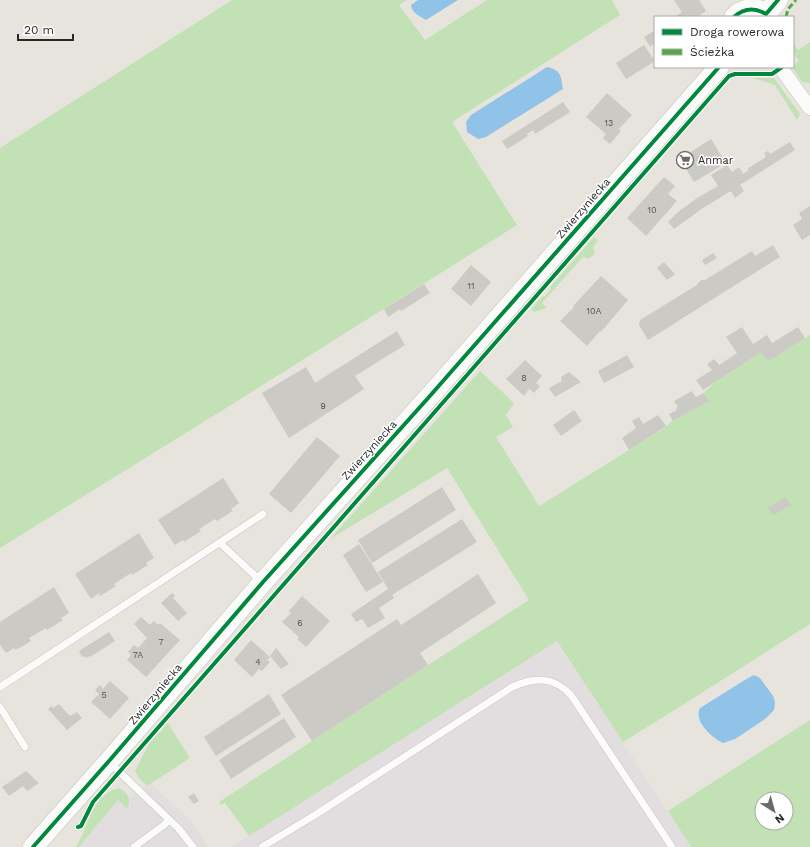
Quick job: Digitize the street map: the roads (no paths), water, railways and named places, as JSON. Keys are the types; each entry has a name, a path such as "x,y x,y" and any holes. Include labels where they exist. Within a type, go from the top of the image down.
{"street":[{"path":"738,9 771,10"},
{"name":"Zwierzyniecka","path":"33,847 263,582 719,68"},
{"path":"781,68 810,108"}],"lane":[{"path":"0,687 264,514"},
{"path":"220,543 263,582"},
{"path":"262,847 315,815 512,687 535,680 547,680 557,684 566,689 571,695 672,847"},
{"path":"0,707 25,747"},
{"path":"109,761 184,834 193,847"},
{"path":"134,847 169,820"}],"water":[{"path":"418,0 458,0 426,20 416,14 412,8 411,5"},
{"path":"547,67 552,68 560,74 563,89 486,137 478,139 467,132 466,122 471,115"},
{"path":"754,675 760,678 773,696 775,702 774,710 765,719 735,739 723,743 709,733 701,723 699,718 700,708"}],"place":[{"name":"Anmar","path":"685,160"}]}
